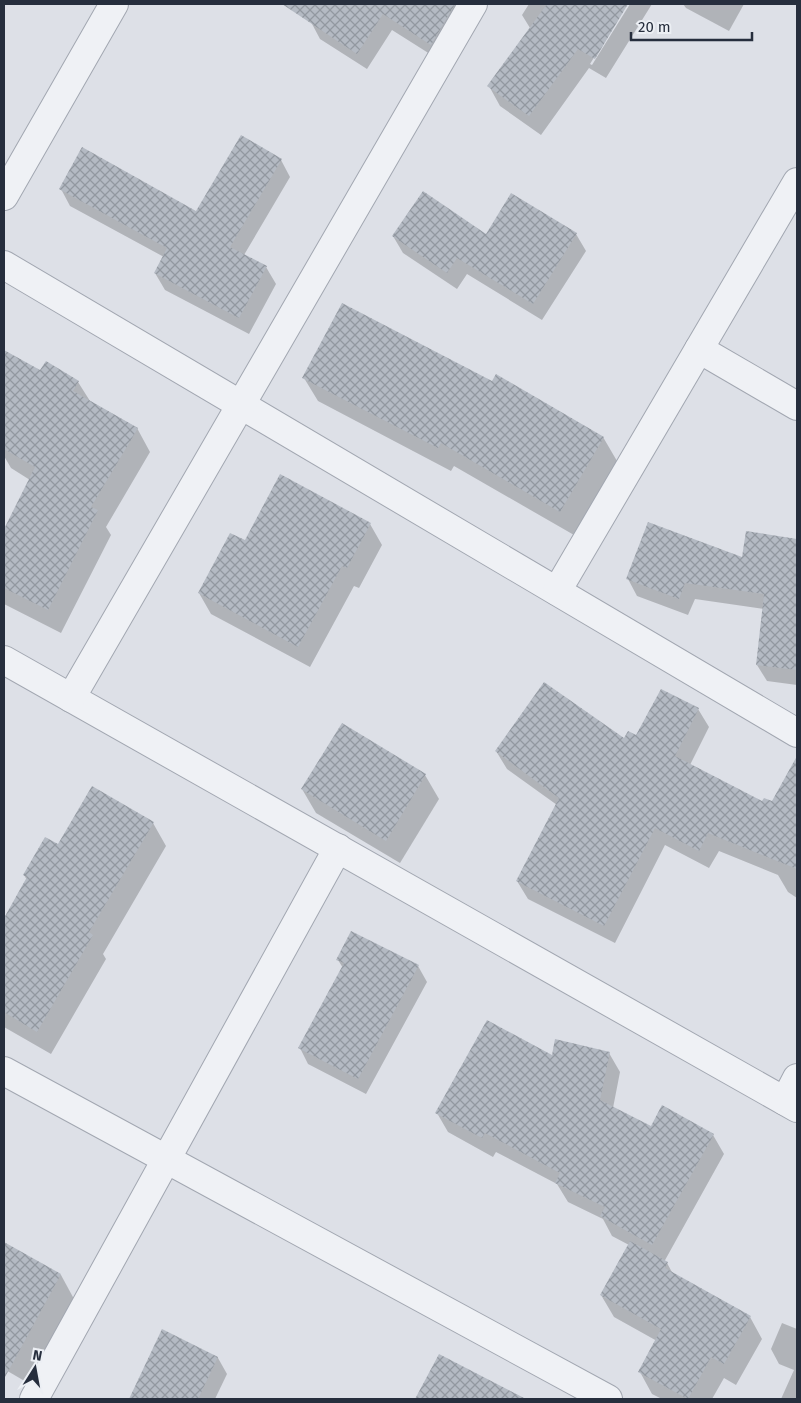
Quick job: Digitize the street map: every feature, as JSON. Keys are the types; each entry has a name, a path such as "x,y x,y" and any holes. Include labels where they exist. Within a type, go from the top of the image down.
{"street":[{"path":"4,196 114,4"},
{"path":"71,698 472,4"},
{"path":"557,591 797,182"},
{"path":"4,265 797,733"},
{"path":"699,349 797,406"},
{"path":"4,660 338,848 793,1096"},
{"path":"34,1399 338,848"},
{"path":"4,1071 608,1399"}],"building":[{"path":"282,4 455,4 431,45 383,14 357,54"},
{"path":"547,4 628,4 595,59 578,49 529,116 487,86"},
{"path":"241,135 282,159 230,247 267,266 239,318 154,273 167,248 59,189 82,147 196,211"},
{"path":"423,191 486,234 511,193 577,233 533,304 457,258 447,273 392,236"},
{"path":"342,303 492,381 496,374 604,437 560,512 441,443 438,448 302,378"},
{"path":"4,350 40,370 46,361 79,381 73,391 138,428 91,507 98,510 48,610 4,588 4,529 35,467 4,449"},
{"path":"280,474 371,523 347,568 342,566 298,647 198,593 230,533 245,540"},
{"path":"648,522 742,557 746,531 797,539 797,670 756,665 764,594 685,583 679,599 626,579"},
{"path":"544,682 624,738 628,731 636,735 661,689 699,708 675,756 762,801 764,798 772,801 797,756 797,869 708,833 699,851 655,828 604,926 516,881 559,798 495,751"},
{"path":"342,723 426,774 386,841 301,789"},
{"path":"92,786 154,822 89,932 93,935 37,1032 4,1012 4,918 27,877 23,875 45,837 58,844"},
{"path":"351,931 419,965 358,1079 298,1048 344,963 336,960"},
{"path":"487,1020 552,1055 555,1039 610,1052 600,1100 651,1126 662,1105 714,1134 652,1245 600,1216 605,1207 555,1183 560,1173 485,1133 482,1138 435,1113"},
{"path":"630,1241 668,1262 665,1268 751,1316 724,1364 711,1357 688,1399 638,1372 661,1329 600,1295"},
{"path":"4,1242 61,1274 4,1379"},
{"path":"162,1329 218,1357 198,1399 129,1399"},
{"path":"439,1354 526,1399 415,1399"}]}
